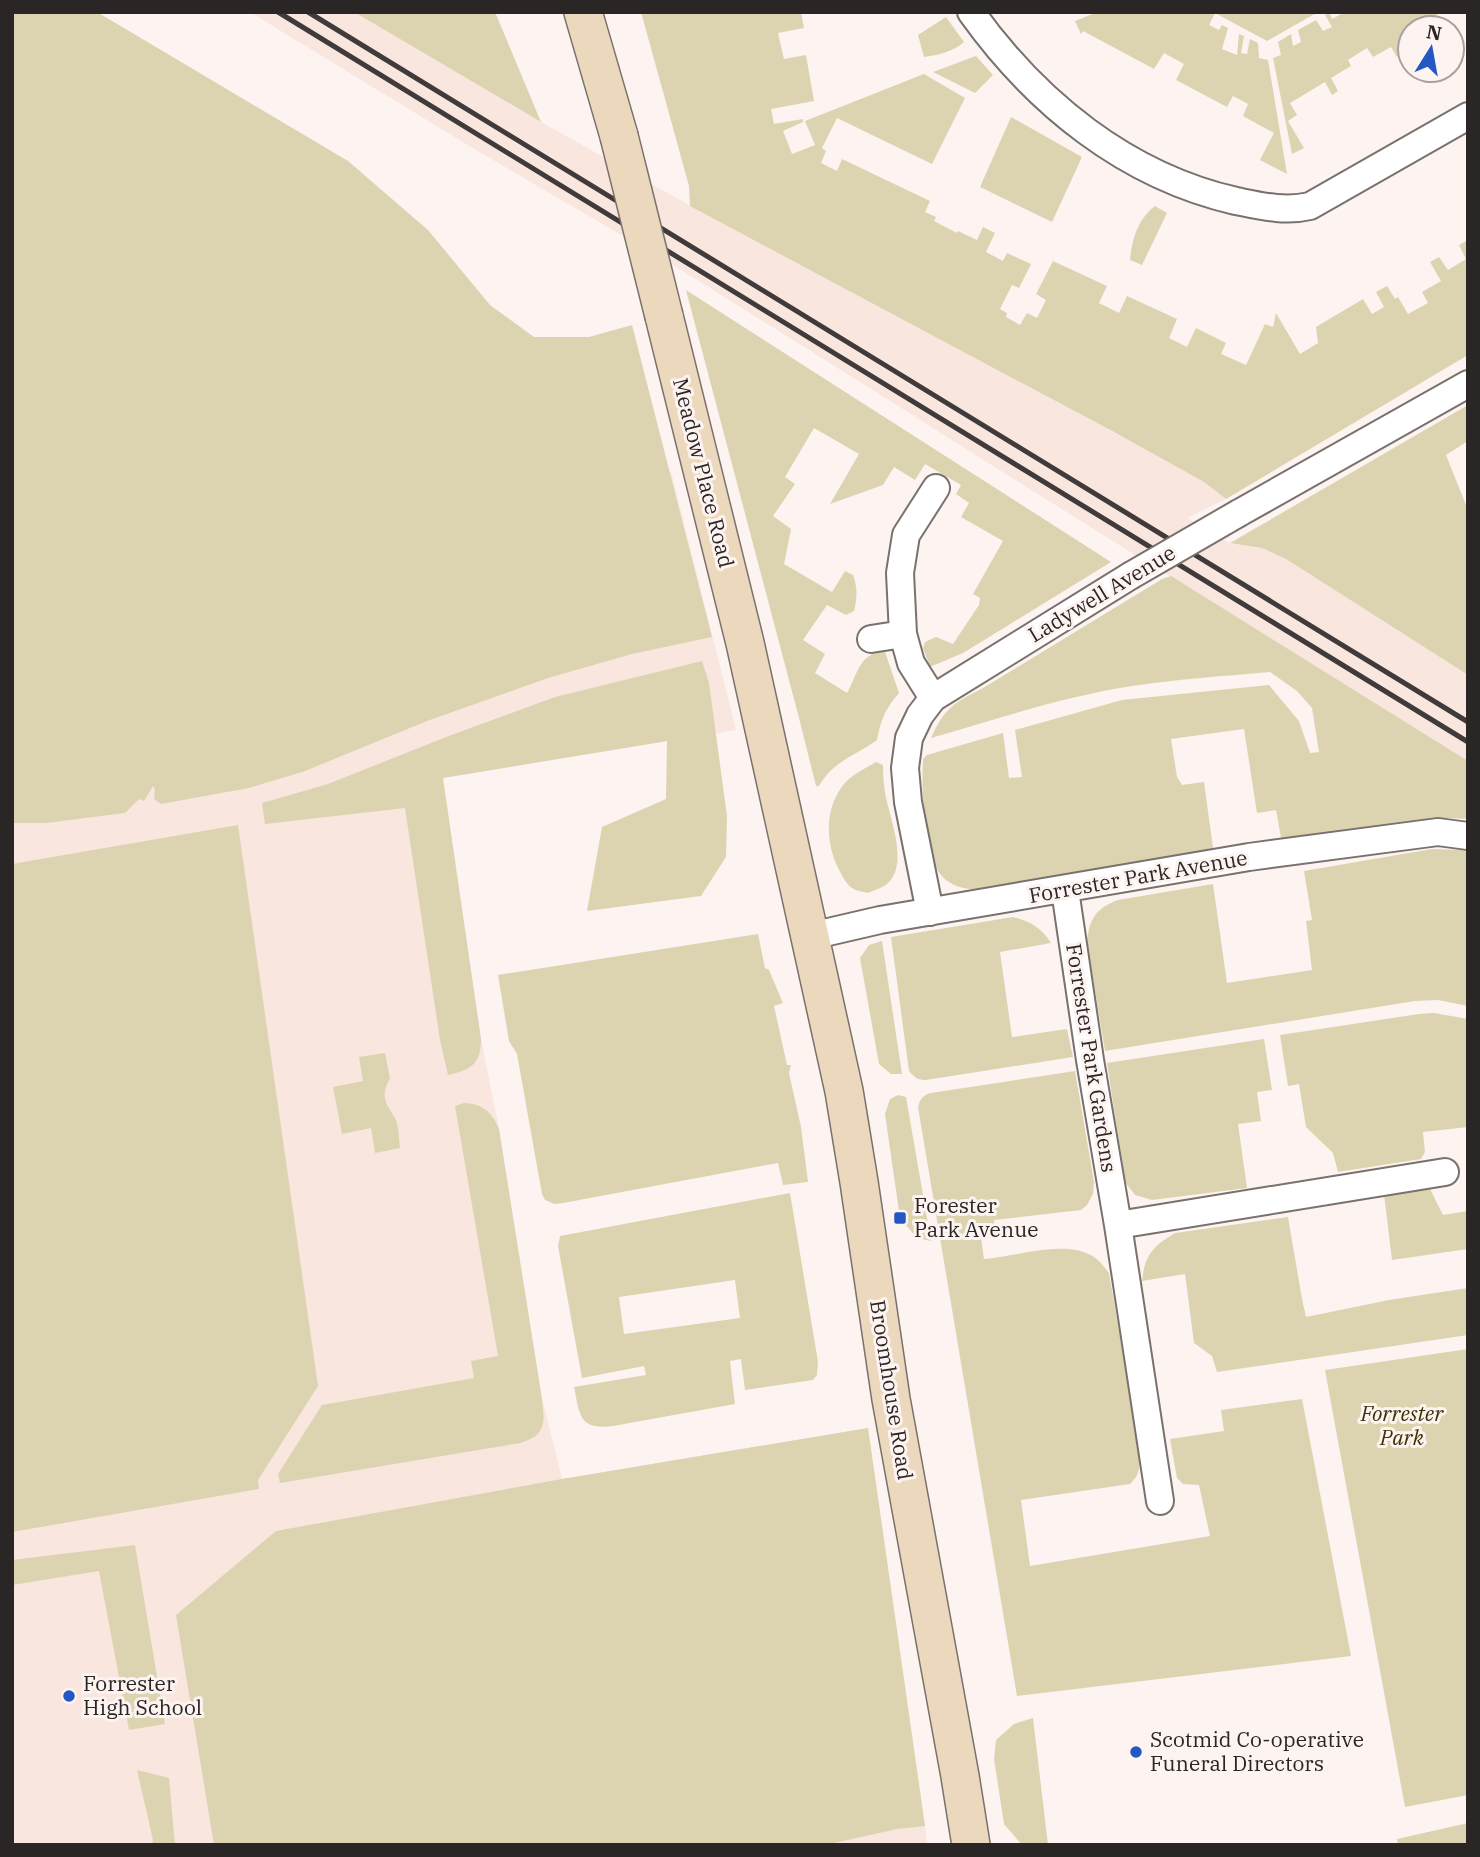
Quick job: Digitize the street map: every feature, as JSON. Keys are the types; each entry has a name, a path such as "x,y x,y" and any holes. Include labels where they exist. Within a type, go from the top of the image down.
{"main road":[{"name":"Meadow Place Road","path":"583,12 619,136 745,643 811,936"},
{"name":"Broomhouse Road","path":"811,936 844,1091 891,1399 971,1845"}],"street":[{"path":"971,12 985,33 1031,83 1096,139 1136,164 1167,179 1211,195 1245,203 1287,210 1310,206 1468,116"},
{"name":"Ladywell Avenue","path":"930,912 908,802 905,768 909,738 920,715 933,698 1130,576 1468,384"},
{"path":"933,698 911,663 903,634 900,573 906,535 936,488"},
{"path":"871,639 903,634"},
{"name":"Forrester Park Avenue","path":"811,936 880,920 1249,857 1438,832 1468,836"},
{"name":"Forrester Park Gardens","path":"1065,890 1160,1501"},
{"path":"1118,1225 1444,1172"}],"shaded area":[{"path":"12,12 40,12 449,349 671,472 736,730 442,778 481,1039 499,1129 542,1399 562,1479 868,1428 927,1845 12,1845"},
{"path":"250,12 354,12 705,214 967,352 1204,482 1226,499 1187,518 1230,543 1262,548 1286,559 1468,675 1468,761 683,271 471,147"}],"green space":[{"path":"12,12 97,12 348,161 428,230 490,305 534,337 589,337 632,325 712,637 632,654 548,678 427,721 305,771 249,788 161,804 154,799 153,786 144,801 139,799 125,813 46,823 12,823"},
{"path":"354,12 495,12 541,122"},
{"path":"641,12 801,12 804,28 778,33 784,59 806,55 814,101 771,109 774,124 803,119 803,122 783,131 792,154 815,145 805,121 924,74 965,98 932,164 837,118 822,148 826,151 821,163 837,171 842,159 930,201 925,212 936,217 934,221 957,233 958,231 977,240 983,227 995,233 986,252 1003,261 1007,253 1031,264 1019,288 1012,285 1000,309 1007,313 1006,317 1020,325 1027,313 1037,318 1046,300 1036,294 1053,261 1107,286 1099,303 1119,313 1127,296 1177,319 1169,338 1187,347 1196,328 1226,343 1221,354 1246,365 1265,324 1273,327 1276,313 1300,354 1318,343 1316,327 1363,299 1372,314 1384,307 1376,292 1387,286 1395,299 1398,297 1408,314 1428,303 1422,292 1441,281 1430,262 1439,257 1448,270 1466,259 1459,245 1468,240 1468,355 1226,499 1204,482 1112,431 690,206 689,186"},
{"path":"1098,12 1318,12 1267,41 1215,13 1209,25 1219,30 1222,25 1228,28 1222,49 1237,55 1239,34 1244,36 1241,53 1247,54 1250,39 1258,43 1259,58 1268,60 1287,174 1260,160 1274,133 1243,116 1248,104 1233,96 1227,107 1176,80 1184,64 1164,53 1154,69 1083,31 1081,34 1075,21"},
{"path":"1329,12 1332,19 1345,12 1441,12 1396,14 1396,55 1391,47 1373,57 1367,48 1348,60 1351,66 1331,78 1338,91 1332,95 1325,82 1290,103 1297,115 1288,121 1304,148 1292,154 1273,58 1281,55 1278,42 1291,34 1293,46 1301,42 1298,30 1316,20 1323,31 1332,27 1325,15"},
{"path":"946,17 964,42 950,51 924,57 918,35"},
{"path":"976,56 993,75 975,93 933,72"},
{"path":"1011,117 1082,157 1052,222 980,187"},
{"path":"1155,206 1167,213 1142,265 1130,260 1132,245 1140,223"},
{"path":"686,290 1111,562 963,653 930,667 923,648 925,642 936,637 953,644 979,605 980,598 973,594 1003,541 961,517 969,503 956,494 961,485 925,464 915,480 894,467 883,485 830,504 859,454 814,428 785,477 795,484 773,516 791,529 784,564 832,592 845,571 853,575 856,598 854,611 846,615 827,605 803,640 825,654 815,673 847,693 864,660 876,653 885,652 899,693 884,715 877,740 838,765 819,786 816,786"},
{"path":"1468,405 1468,441 1446,455 1468,510 1468,675 1286,559 1262,548 1230,543"},
{"path":"1171,576 1468,761 1468,819 1446,818 1282,843 1276,810 1257,813 1244,729 1171,739 1177,777 1182,785 1204,782 1214,855 980,890 962,888 946,880 936,868 927,831 922,783 923,759 927,755 1003,733 1009,778 1022,777 1015,730 1122,700 1269,685 1299,721 1310,753 1319,752 1312,708 1297,691 1270,672 1167,681 1107,690 931,738 941,719 957,702"},
{"path":"702,661 709,683 727,816 726,857 701,896 587,911 602,827 666,799 667,741 443,778 481,1039 477,1060 469,1068 448,1075 440,1040 405,808 265,824 262,803 328,784 555,697"},
{"path":"876,762 883,765 886,798 896,842 897,865 888,883 868,893 852,888 843,878 833,856 829,826 832,806 841,788 852,776"},
{"path":"238,825 318,1386 258,1480 259,1489 12,1532 12,864"},
{"path":"1432,849 1468,850 1468,1006 1438,1000 1415,1001 1105,1051 1087,943 1092,921 1104,907 1118,900 1213,884 1227,983 1312,970 1306,921 1312,920 1304,871"},
{"path":"1013,917 1035,926 1051,943 1000,952 1012,1037 1067,1029 1073,1057 926,1080 917,1078 909,1071 891,937"},
{"path":"758,934 765,968 769,970 783,1003 774,1006 787,1065 791,1065 789,1073 801,1127 808,1182 783,1185 778,1163 563,1203 555,1204 545,1200 517,1054 509,1041 498,975"},
{"path":"882,941 902,1074 891,1074 879,1064 860,958 869,945"},
{"path":"1434,1013 1468,1019 1468,1127 1423,1132 1425,1152 1421,1159 1338,1172 1333,1153 1306,1127 1299,1084 1288,1086 1280,1035"},
{"path":"1264,1039 1272,1090 1257,1092 1261,1121 1238,1124 1247,1188 1152,1200 1135,1195 1125,1182 1107,1063"},
{"path":"385,1053 390,1078 385,1096 397,1123 400,1148 375,1153 371,1128 342,1134 333,1087 363,1081 359,1057"},
{"path":"1075,1071 1094,1182 1093,1194 1081,1210 994,1220 997,1235 981,1237 984,1259 1040,1250 1070,1249 1094,1257 1109,1273 1140,1453 1139,1466 1138,1474 1130,1484 1021,1500 1030,1566 1210,1536 1199,1485 1183,1484 1177,1478 1170,1439 1224,1431 1221,1410 1302,1399 1351,1656 1017,1696 918,1107 922,1098 931,1093"},
{"path":"898,1095 906,1097 931,1241 917,1238 900,1218 885,1114 890,1099"},
{"path":"464,1103 486,1110 499,1129 542,1399 542,1427 535,1436 520,1443 280,1483 278,1474 322,1405 474,1378 471,1361 498,1356 455,1106"},
{"path":"1429,1187 1443,1215 1468,1211 1468,1249 1392,1260 1384,1194"},
{"path":"790,1193 818,1362 817,1375 813,1380 745,1390 741,1359 730,1361 735,1404 613,1426 593,1426 587,1423 580,1413 574,1387 646,1375 644,1366 582,1378 558,1246 560,1236","holes":["735,1280 740,1318 624,1334 619,1297"]},
{"path":"1288,1217 1306,1317 1389,1300 1468,1288 1468,1335 1217,1372 1212,1356 1194,1343 1185,1274 1142,1281 1145,1264 1155,1247 1175,1233"},
{"name":"Forrester Park","path":"1468,1349 1468,1795 1405,1807 1325,1370"},
{"path":"868,1428 925,1826 897,1829 825,1845 214,1845 176,1615 276,1531 562,1479"},
{"path":"135,1545 165,1724 129,1730 99,1571 12,1585 12,1560"},
{"path":"1033,1718 1048,1845 1022,1845 1004,1824 994,1759 996,1740 1014,1724"},
{"path":"137,1770 169,1778 175,1845 152,1845"},
{"path":"1468,1823 1468,1845 1398,1845 1397,1839"}],"railway":[{"path":"278,12 1468,742"},
{"path":"308,12 1468,722"}],"place":[{"name":"Forester Park Avenue","path":"900,1218"},
{"name":"Forrester High School","path":"69,1696"},
{"name":"Scotmid Co-operative Funeral Directors","path":"1136,1752"}]}
